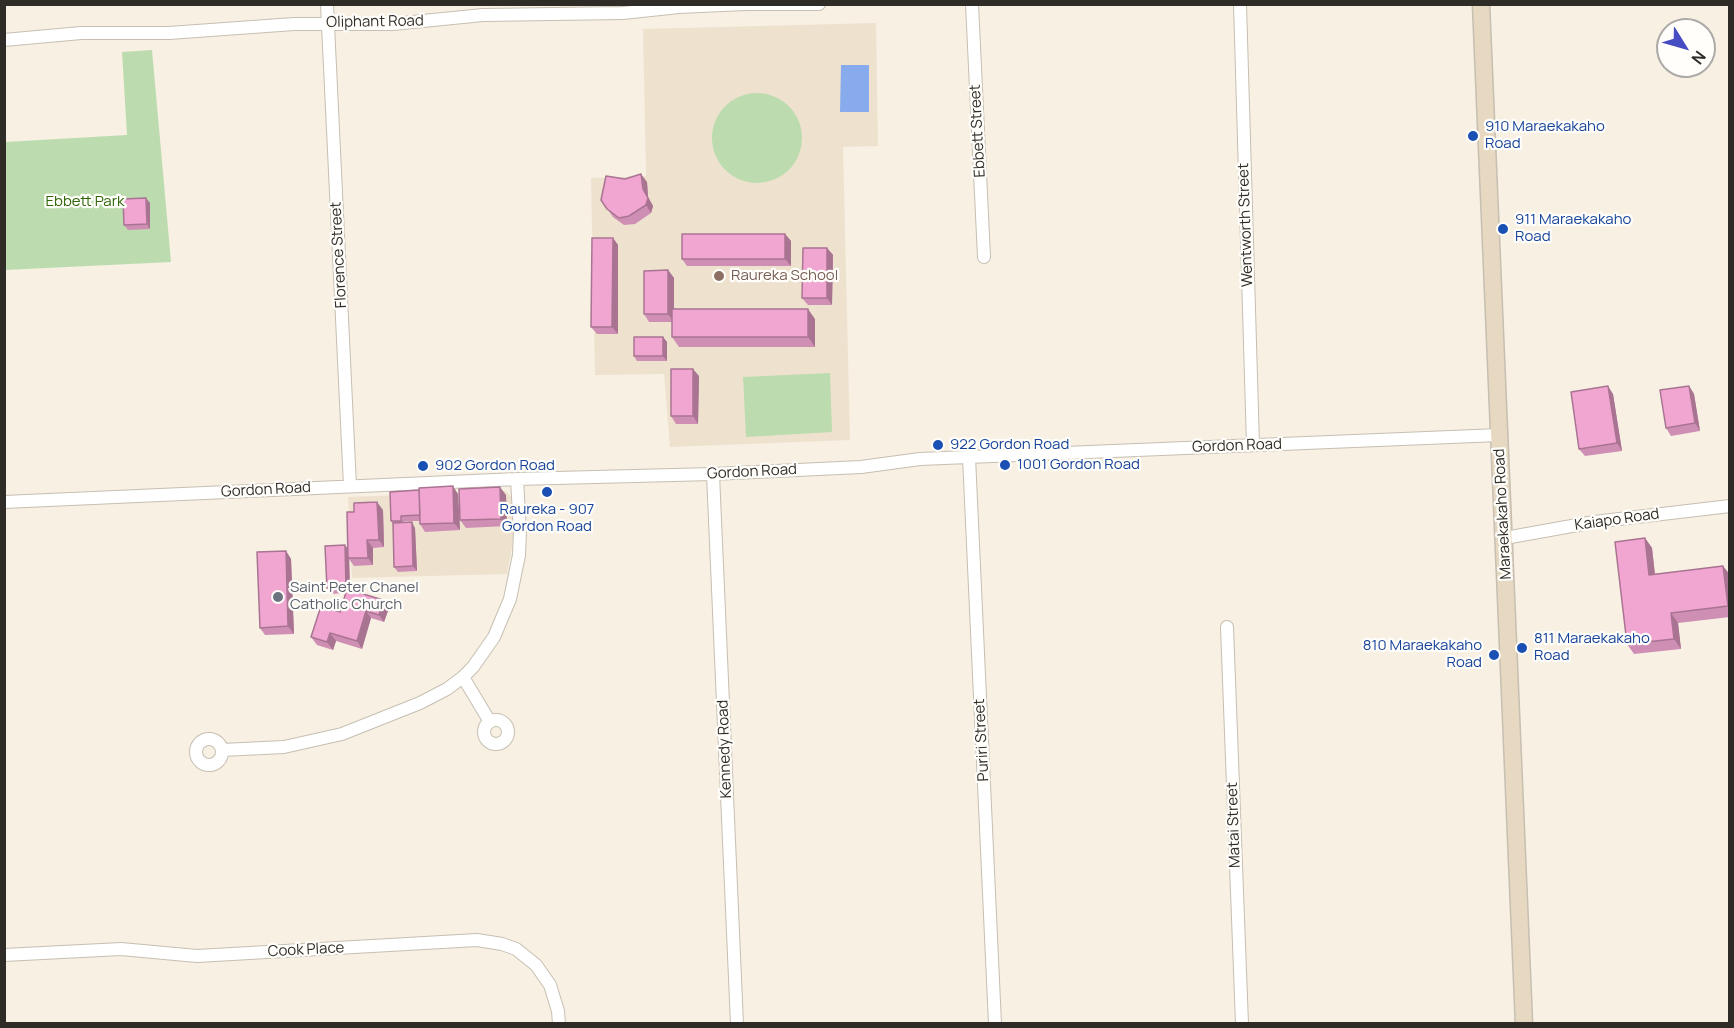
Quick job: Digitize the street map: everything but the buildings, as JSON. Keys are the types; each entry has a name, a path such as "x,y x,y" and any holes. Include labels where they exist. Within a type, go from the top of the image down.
{"main road":[{"name":"Maraekakaho Road","path":"1480,4 1505,538 1524,1023"}],"street":[{"name":"Florence Street","path":"327,4 350,486"},
{"name":"Oliphant Road","path":"4,40 81,33 169,33 327,23 393,24 483,15 574,10 819,4"},
{"name":"Ebbett Street","path":"972,4 984,257"},
{"name":"Wentworth Street","path":"1240,4 1252,445"},
{"name":"Gordon Road","path":"4,502 517,479 713,474 861,467 920,459 1499,435"},
{"name":"Puriri Street","path":"969,457 994,1023"},
{"name":"Kennedy Road","path":"713,474 737,1023"},
{"path":"222,750 284,747 342,734 412,707 447,689 463,677 494,637 510,599 519,543 517,479"},
{"name":"Kaiapo Road","path":"1505,538 1594,522 1730,506"},
{"name":"Matai Street","path":"1227,627 1242,1023"},
{"path":"463,677 490,722"},
{"name":"Cook Place","path":"4,955 121,949 197,956 477,940 516,949 536,965 550,985 559,1023"}],"shaded area":[{"name":"Raureka School","path":"876,23 878,146 843,147 850,440 670,447 664,374 595,375 591,178 646,176 643,29"},
{"path":"506,491 513,499 513,541 507,574 352,578 348,497"}],"green space":[{"name":"Ebbett Park","path":"152,50 171,262 5,270 5,142 127,135 122,52"},
{"path":"757,93 774,96 789,106 799,121 802,138 799,155 789,170 774,180 757,183 740,180 725,170 715,155 712,138 715,121 725,106 740,96"},
{"path":"830,373 832,432 746,437 743,377"}],"water":[{"path":"841,65 869,65 869,112 840,112"}],"place":[{"name":"910 Maraekakaho Road","path":"1473,136"},
{"name":"911 Maraekakaho Road","path":"1503,229"},
{"name":"Raureka School","path":"719,276"},
{"name":"922 Gordon Road","path":"938,445"},
{"name":"1001 Gordon Road","path":"1005,465"},
{"name":"902 Gordon Road","path":"423,466"},
{"name":"Raureka - 907 Gordon Road","path":"547,492"},
{"name":"Saint Peter Chanel Catholic Church","path":"278,597"},
{"name":"811 Maraekakaho Road","path":"1522,648"},
{"name":"810 Maraekakaho Road","path":"1494,655"}]}
